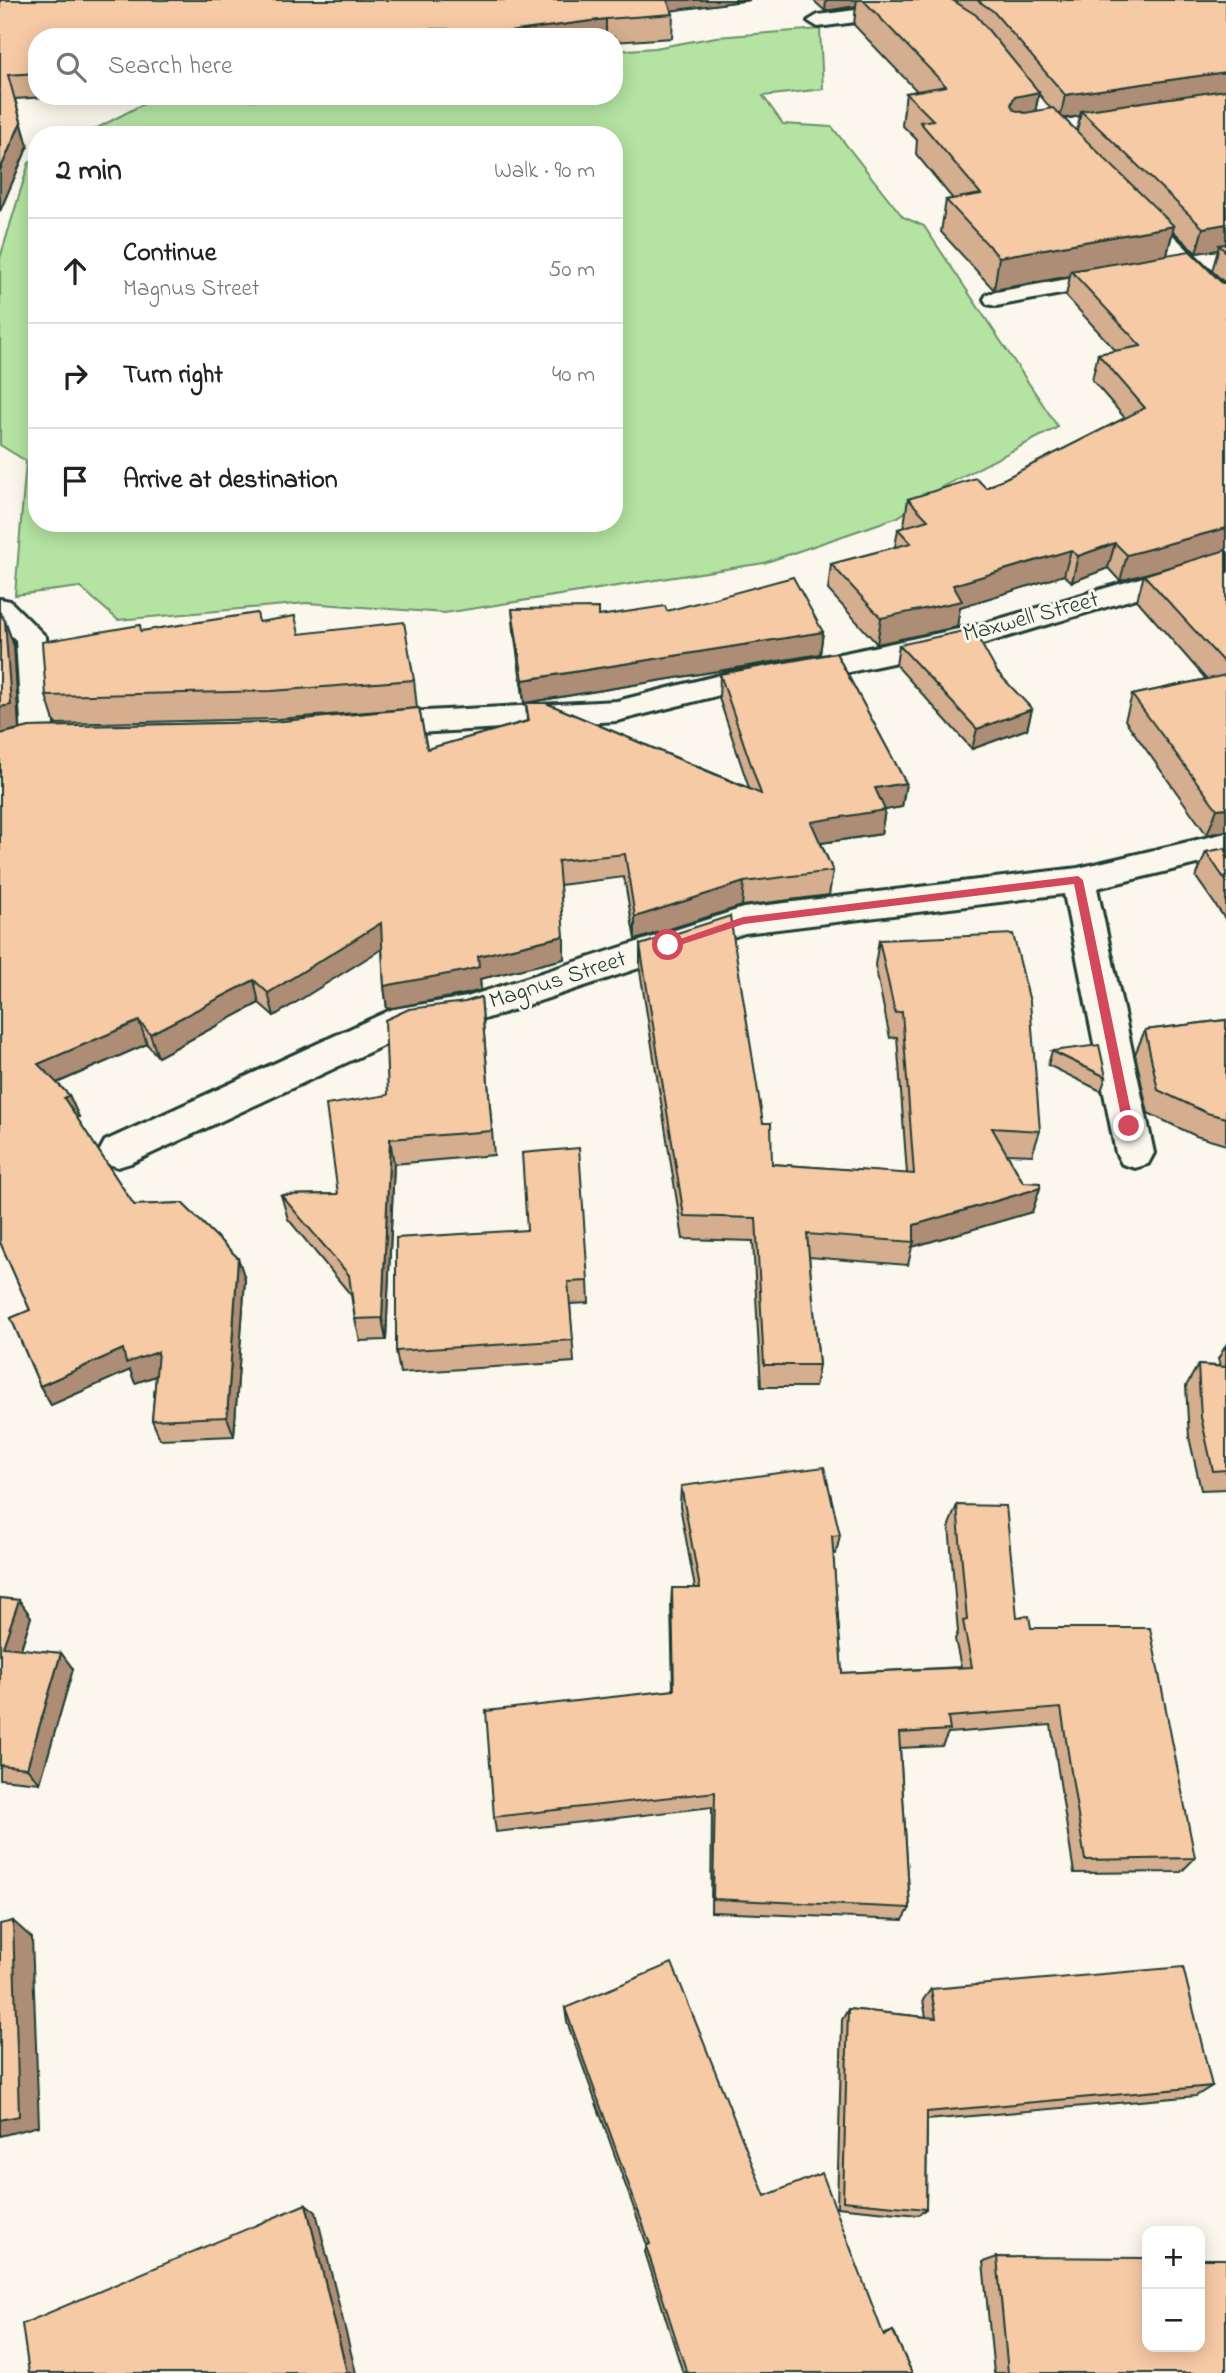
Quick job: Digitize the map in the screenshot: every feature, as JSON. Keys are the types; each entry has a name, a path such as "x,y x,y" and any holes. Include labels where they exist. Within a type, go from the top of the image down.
{"street":[{"path":"818,21 927,3 976,0"},
{"path":"927,3 961,26"},
{"path":"1122,198 1202,263 1226,301"},
{"path":"1164,269 1202,263"},
{"path":"996,299 1138,274"},
{"name":"Maxwell Street","path":"343,727 421,720 617,711 732,682 845,663 986,633 1226,562"},
{"path":"0,608 31,637 39,739"},
{"name":"Magnus Street","path":"118,1152 406,1018 467,1011 743,921 1078,880 1226,845"},
{"path":"1078,880 1135,1153"}],"green space":[{"path":"820,29 823,89 763,96 783,124 832,127 903,217 924,226 1058,427 938,489 898,517 764,563 445,613 307,603 118,620 80,587 15,595 26,461 0,445 0,258 28,166 28,532 623,532 623,126 101,126 141,105 623,105 623,50 655,48 716,37"}],"building":[{"path":"0,0 667,0 673,14 538,28 28,28 28,74 8,75 21,122 0,170"},
{"path":"863,0 952,0 976,15 1039,92 1014,97 1011,105 1014,110 1025,113 1053,108 1174,226 999,257 946,200 981,194 920,122 933,120 906,93 946,86"},
{"path":"977,0 1226,0 1226,72 1065,95 993,11"},
{"path":"1226,90 1226,224 1203,228 1081,111"},
{"path":"1190,251 1222,283 1226,283 1226,528 1127,555 1115,543 1078,556 1071,550 953,585 962,601 881,618 831,564 911,543 898,529 928,520 908,499 976,478 986,488 1145,408 1098,354 1141,346 1071,271"},
{"path":"1226,550 1226,665 1144,575"},
{"path":"793,577 823,632 523,680 512,609 599,608 599,616 665,606 667,611"},
{"path":"0,613 5,621 11,705 0,707"},
{"path":"257,613 259,622 295,616 299,634 404,622 414,680 272,691 46,696 42,642 140,625 141,631"},
{"path":"973,629 997,672 1032,709 977,729 899,645"},
{"path":"836,653 906,783 875,788 885,810 811,822 833,871 744,882 635,917 625,854 558,861 564,936 478,956 479,967 384,986 381,923 268,993 254,980 150,1034 139,1021 38,1064 69,1095 64,1098 134,1205 182,1203 238,1258 227,1417 152,1420 158,1352 126,1363 123,1349 40,1386 11,1318 30,1310 0,1242 0,734 30,727 273,722 419,708 427,749 529,721 526,703 546,703 761,794 720,674"},
{"path":"1226,675 1226,808 1217,809 1132,695"},
{"path":"1226,848 1226,881 1206,852"},
{"path":"730,916 763,1123 771,1123 772,1164 914,1174 902,1012 895,1013 879,940 1013,934 1030,1002 1040,1131 992,1128 1023,1182 1040,1183 1040,1188 914,1225 914,1242 807,1234 819,1365 764,1365 756,1218 684,1216 640,945"},
{"path":"481,997 492,1131 390,1139 382,1318 355,1319 349,1275 281,1195 338,1194 326,1105 388,1095 385,1020 409,1009 465,1002"},
{"path":"1226,1020 1226,1118 1207,1113 1158,1090 1145,1030"},
{"path":"1099,1045 1106,1077 1052,1051"},
{"path":"579,1148 588,1281 568,1282 573,1340 396,1351 396,1238 527,1230 522,1153"},
{"path":"1198,1365 1226,1367 1226,1470 1213,1471 1201,1417"},
{"path":"824,1467 840,1535 832,1536 842,1673 972,1667 963,1621 967,1620 957,1505 1006,1506 1017,1617 1029,1616 1031,1628 1150,1628 1195,1858 1085,1860 1061,1708 948,1717 950,1730 899,1733 910,1908 713,1899 715,1792 494,1817 486,1711 674,1690 672,1588 700,1588 681,1486"},
{"path":"0,1598 19,1600 3,1647 61,1653 27,1768 0,1765"},
{"path":"13,1921 19,2116 0,2120 0,1924"},
{"path":"672,1963 765,2196 822,2173 884,2336 893,2331 912,2373 687,2373 646,2246 650,2244 565,2008"},
{"path":"1183,1967 1212,2086 927,2112 926,2209 843,2201 848,2009 936,2018 931,1989"},
{"path":"306,2204 347,2373 29,2373 22,2324"},
{"path":"997,2257 1142,2258 1142,2352 1205,2352 1205,2259 1226,2259 1226,2373 1008,2373"}],"route":[{"path":"668,945 743,921 1078,880 1129,1126"}]}
